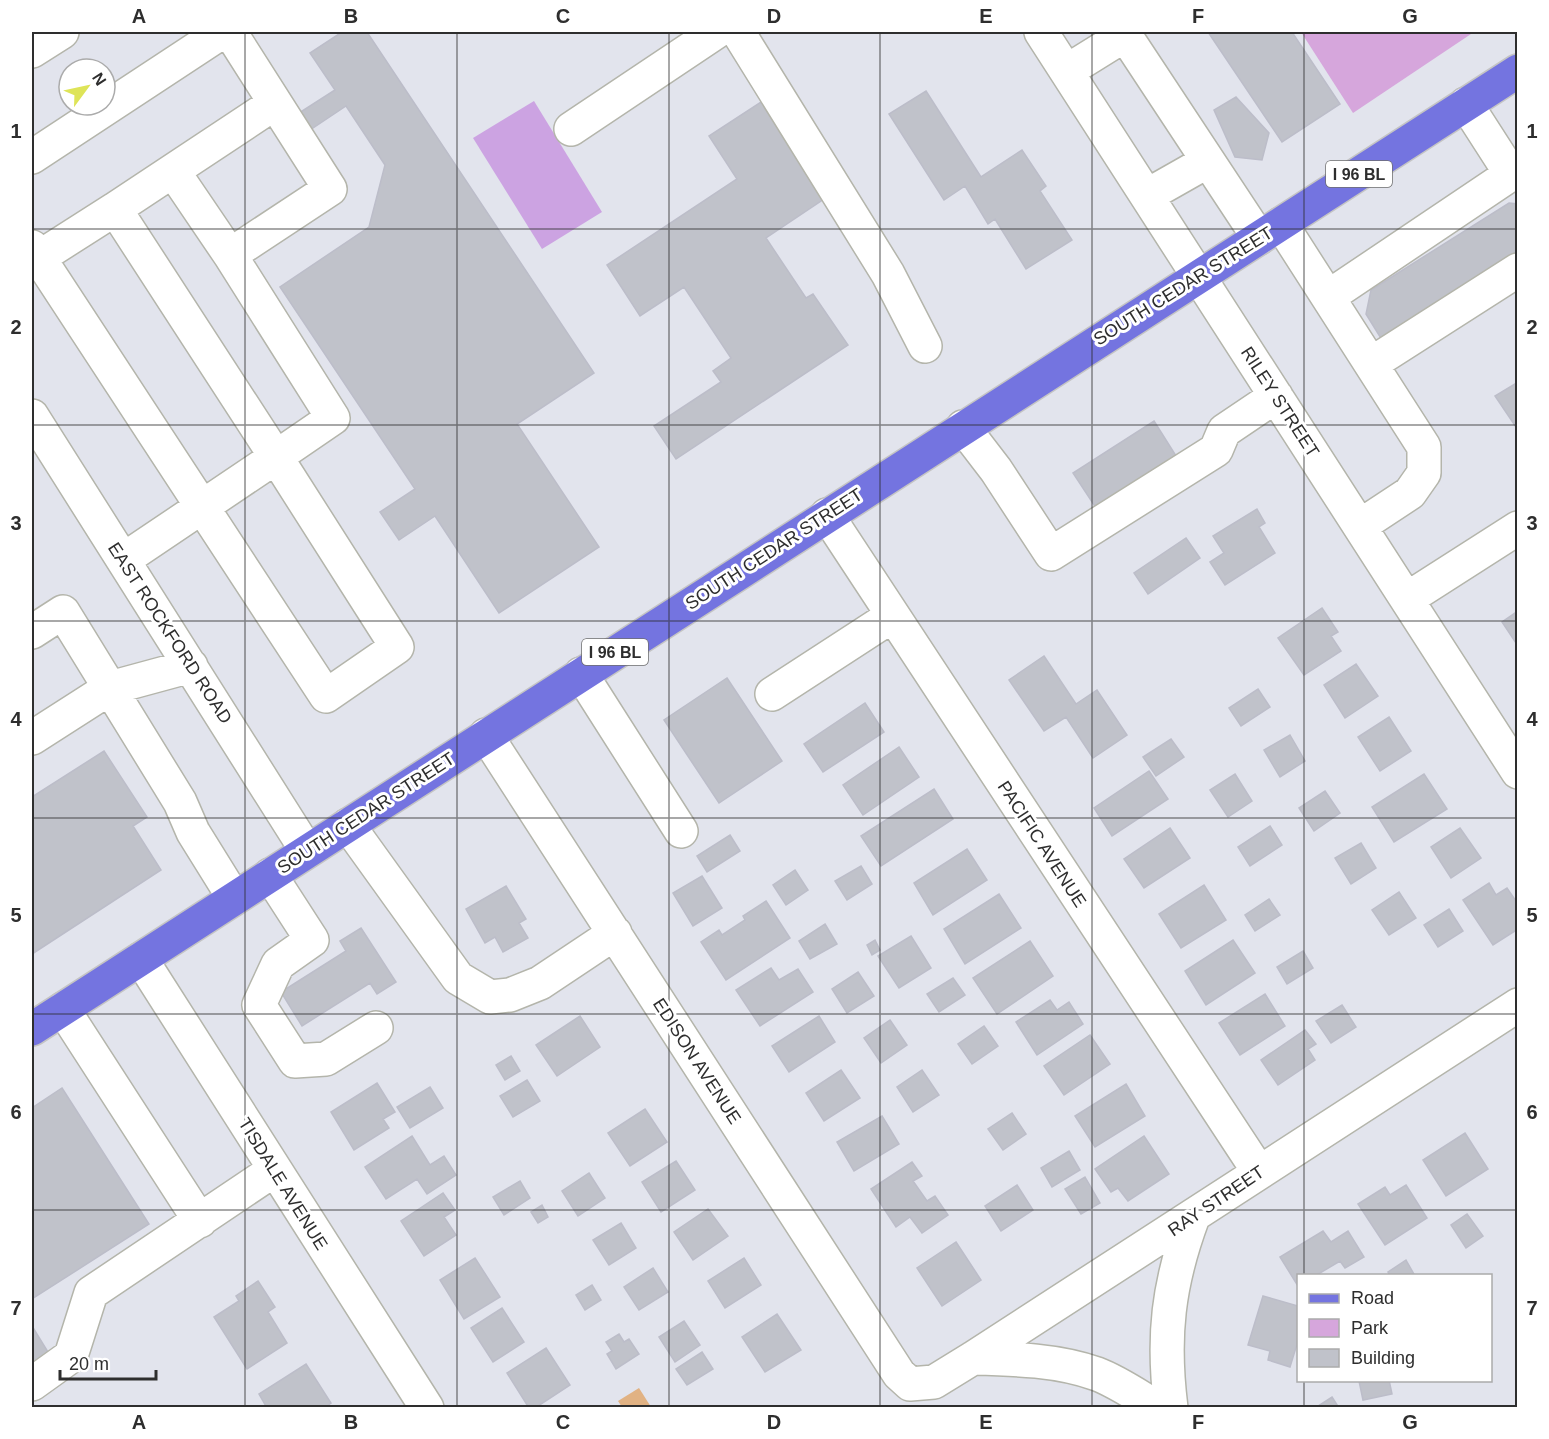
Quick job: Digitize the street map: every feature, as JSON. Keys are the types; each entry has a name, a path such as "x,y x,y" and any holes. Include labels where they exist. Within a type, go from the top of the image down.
{"main road":[{"name":"SOUTH CEDAR STREET","path":"32,1029 1518,71"}],"street":[{"path":"32,51 62,32"},
{"path":"32,157 222,32"},
{"path":"230,32 330,189 230,255"},
{"path":"571,129 716,32"},
{"path":"738,32 888,274 925,346"},
{"name":"RILEY STREET","path":"1041,32 1518,772"},
{"path":"1067,71 1125,35 1208,161 1328,297 1424,447 1424,473 1410,493 1360,526"},
{"path":"115,209 397,647 326,696 34,255 115,209 275,103"},
{"path":"1328,297 1514,177 1466,104"},
{"path":"1148,195 1208,161"},
{"path":"123,560 333,418 230,255 173,171"},
{"path":"1371,364 1518,270"},
{"path":"963,427 996,470 1051,555 1216,450 1224,431 1276,396"},
{"name":"EAST ROCKFORD ROAD","path":"32,416 307,851"},
{"name":"PACIFIC AVENUE","path":"826,515 1259,1172"},
{"path":"1407,599 1518,528"},
{"path":"32,632 63,612 180,802 197,839 234,898"},
{"path":"772,694 892,616"},
{"path":"32,738 111,688 191,666"},
{"path":"581,674 681,831"},
{"name":"EDISON AVENUE","path":"486,735 899,1374 910,1384"},
{"path":"348,825 458,978 490,997 510,996 540,983 615,933"},
{"path":"270,875 312,940 278,964 259,1005 295,1061 326,1059 376,1028"},
{"name":"TISDALE AVENUE","path":"141,959 426,1407"},
{"name":"RAY STREET","path":"910,1384 934,1382 974,1358 1518,1005"},
{"path":"63,1009 200,1221"},
{"path":"32,1384 70,1356 92,1293 274,1170"},
{"path":"1171,1407 1165,1365 1166,1325 1172,1284 1192,1217"},
{"path":"974,1358 1023,1360 1097,1374 1158,1407"}],"green space":[{"path":"1301,32 1474,32 1353,113"}],"shaded area":[{"path":"534,101 602,212 542,249 473,138"},
{"path":"639,1388 651,1407 622,1407 618,1401"}],"building":[{"path":"342,32 367,32 594,373 517,424 599,547 499,613 435,516 399,540 380,512 415,489 280,287 369,227 385,165 346,106 310,130 299,113 335,90 310,53"},
{"path":"1208,32 1292,32 1340,104 1282,142"},
{"path":"926,91 981,177 1022,150 1046,186 1040,191 1072,240 1026,269 995,219 988,224 965,186 944,200 889,114"},
{"path":"1236,97 1269,133 1262,160 1235,157 1214,110"},
{"path":"761,102 824,199 766,238 806,298 813,294 848,345 676,459 654,426 721,382 713,371 731,358 684,287 640,316 607,265 737,179 709,136"},
{"path":"1509,203 1518,204 1518,251 1382,340 1366,314 1371,290"},
{"path":"1518,382 1518,430 1495,396"},
{"path":"1154,421 1178,459 1098,511 1073,473"},
{"path":"1257,509 1265,523 1259,527 1275,553 1225,585 1210,562 1224,553 1213,536"},
{"path":"1186,538 1200,558 1148,594 1134,573"},
{"path":"1322,608 1338,632 1331,636 1341,651 1304,675 1278,638"},
{"path":"1518,611 1518,646 1502,622"},
{"path":"1044,656 1076,704 1097,690 1127,735 1093,758 1066,717 1044,731 1009,680"},
{"path":"1356,664 1378,696 1345,718 1324,685"},
{"path":"727,678 782,761 719,803 664,720"},
{"path":"1258,689 1270,707 1241,726 1229,708"},
{"path":"865,703 884,732 823,772 804,744"},
{"path":"1389,717 1411,751 1380,771 1358,737"},
{"path":"1290,735 1305,761 1280,777 1264,750"},
{"path":"1171,739 1184,757 1156,776 1143,757"},
{"path":"899,747 919,777 863,815 843,785"},
{"path":"104,751 147,817 133,826 161,870 32,954 32,797"},
{"path":"1149,771 1168,799 1112,836 1094,808"},
{"path":"1235,774 1252,801 1228,817 1210,790"},
{"path":"1424,774 1447,809 1394,842 1372,807"},
{"path":"934,789 953,819 881,866 861,836"},
{"path":"1325,791 1340,813 1314,831 1299,808"},
{"path":"1270,826 1282,845 1250,866 1238,847"},
{"path":"1170,828 1190,858 1144,888 1124,859"},
{"path":"1460,828 1481,858 1451,878 1431,847"},
{"path":"730,835 740,851 707,872 697,856"},
{"path":"1361,843 1376,868 1351,884 1335,858"},
{"path":"967,849 987,880 933,915 914,883"},
{"path":"861,866 872,884 847,900 835,881"},
{"path":"795,870 808,890 786,905 773,885"},
{"path":"702,876 722,908 693,926 673,893"},
{"path":"1489,883 1496,895 1507,888 1518,904 1518,929 1493,945 1463,900"},
{"path":"1204,885 1226,920 1181,948 1159,914"},
{"path":"506,886 526,919 519,923 528,938 503,952 495,937 485,943 466,909"},
{"path":"1399,892 1416,918 1389,935 1372,910"},
{"path":"999,894 1021,928 965,964 944,929"},
{"path":"1269,899 1280,915 1255,931 1245,915"},
{"path":"766,901 790,938 726,980 701,942 719,930 722,935 745,920 743,916"},
{"path":"1449,909 1463,931 1438,947 1424,925"},
{"path":"825,924 837,944 810,959 799,941"},
{"path":"361,928 396,982 377,994 370,983 302,1026 281,992 346,951 340,941"},
{"path":"911,936 931,968 899,988 878,956"},
{"path":"875,940 880,950 872,955 867,945"},
{"path":"1233,940 1255,973 1206,1005 1185,971"},
{"path":"1030,941 1053,976 997,1014 973,978"},
{"path":"1303,951 1313,968 1287,984 1277,967"},
{"path":"771,968 779,980 798,969 813,992 760,1026 736,990"},
{"path":"858,972 874,996 847,1013 832,989"},
{"path":"953,978 965,995 939,1012 927,994"},
{"path":"1265,994 1285,1026 1240,1055 1219,1023"},
{"path":"1050,1000 1057,1010 1069,1002 1083,1024 1037,1055 1016,1022"},
{"path":"1342,1005 1356,1027 1331,1043 1316,1021"},
{"path":"580,1016 600,1047 557,1076 536,1045"},
{"path":"819,1016 835,1042 789,1072 772,1046"},
{"path":"890,1020 907,1045 881,1063 864,1038"},
{"path":"984,1026 998,1046 972,1064 958,1044"},
{"path":"1305,1030 1316,1044 1308,1049 1315,1060 1278,1085 1261,1060"},
{"path":"1090,1035 1110,1064 1064,1095 1044,1066"},
{"path":"511,1056 520,1071 505,1080 496,1065"},
{"path":"841,1070 860,1098 824,1121 806,1093"},
{"path":"922,1070 939,1095 913,1112 897,1087"},
{"path":"527,1080 540,1101 513,1117 500,1096"},
{"path":"377,1083 395,1112 383,1119 389,1128 354,1150 331,1112"},
{"path":"1126,1084 1145,1116 1095,1147 1075,1116"},
{"path":"430,1087 443,1108 410,1128 397,1107"},
{"path":"62,1088 149,1224 32,1299 32,1108"},
{"path":"645,1109 667,1142 630,1166 608,1133"},
{"path":"1012,1113 1026,1134 1003,1150 988,1129"},
{"path":"882,1116 899,1144 854,1171 837,1142"},
{"path":"1465,1133 1488,1169 1446,1196 1423,1160"},
{"path":"412,1136 430,1165 444,1156 456,1175 427,1194 417,1179 386,1199 365,1167"},
{"path":"1144,1136 1169,1174 1128,1201 1118,1188 1111,1192 1095,1169"},
{"path":"1069,1151 1080,1170 1052,1187 1041,1168"},
{"path":"676,1161 695,1190 661,1212 642,1182"},
{"path":"912,1162 922,1176 913,1181 927,1201 935,1196 948,1215 922,1233 910,1217 896,1227 871,1189"},
{"path":"589,1173 605,1198 578,1216 562,1191"},
{"path":"1085,1177 1100,1203 1081,1214 1065,1189"},
{"path":"520,1181 530,1198 504,1215 493,1197"},
{"path":"1017,1185 1033,1210 1001,1231 985,1206"},
{"path":"1406,1185 1427,1218 1385,1245 1358,1204 1385,1187 1390,1195"},
{"path":"443,1193 455,1210 444,1217 456,1235 424,1256 401,1221"},
{"path":"542,1205 548,1217 538,1223 531,1212"},
{"path":"708,1209 728,1236 693,1260 674,1232"},
{"path":"1467,1214 1483,1236 1466,1248 1451,1225"},
{"path":"621,1223 636,1248 609,1265 593,1240"},
{"path":"1323,1231 1331,1242 1348,1231 1364,1257 1345,1268 1340,1261 1318,1274 1297,1274 1297,1284 1280,1257"},
{"path":"956,1242 981,1280 942,1306 917,1268"},
{"path":"475,1258 500,1297 464,1319 440,1280"},
{"path":"744,1258 761,1285 725,1308 708,1281"},
{"path":"1406,1260 1414,1274 1389,1274 1388,1272"},
{"path":"653,1268 668,1292 639,1310 624,1287"},
{"path":"258,1281 275,1307 268,1312 287,1343 247,1369 214,1317 239,1301 236,1296"},
{"path":"592,1285 601,1300 585,1310 576,1295"},
{"path":"1263,1296 1297,1306 1297,1344 1290,1367 1268,1360 1270,1351 1248,1345"},
{"path":"502,1308 524,1342 493,1362 471,1328"},
{"path":"777,1314 801,1350 765,1372 742,1337"},
{"path":"684,1321 700,1345 675,1362 659,1337"},
{"path":"32,1326 48,1352 32,1363"},
{"path":"619,1334 624,1342 629,1339 639,1354 616,1369 607,1354 612,1351 606,1342"},
{"path":"546,1348 570,1385 535,1408 529,1408 507,1373"},
{"path":"702,1352 713,1369 687,1385 676,1369"},
{"path":"306,1364 331,1403 324,1408 267,1408 259,1394"},
{"path":"1359,1382 1389,1382 1392,1394 1363,1400"},
{"path":"1332,1397 1339,1408 1315,1408"}]}
